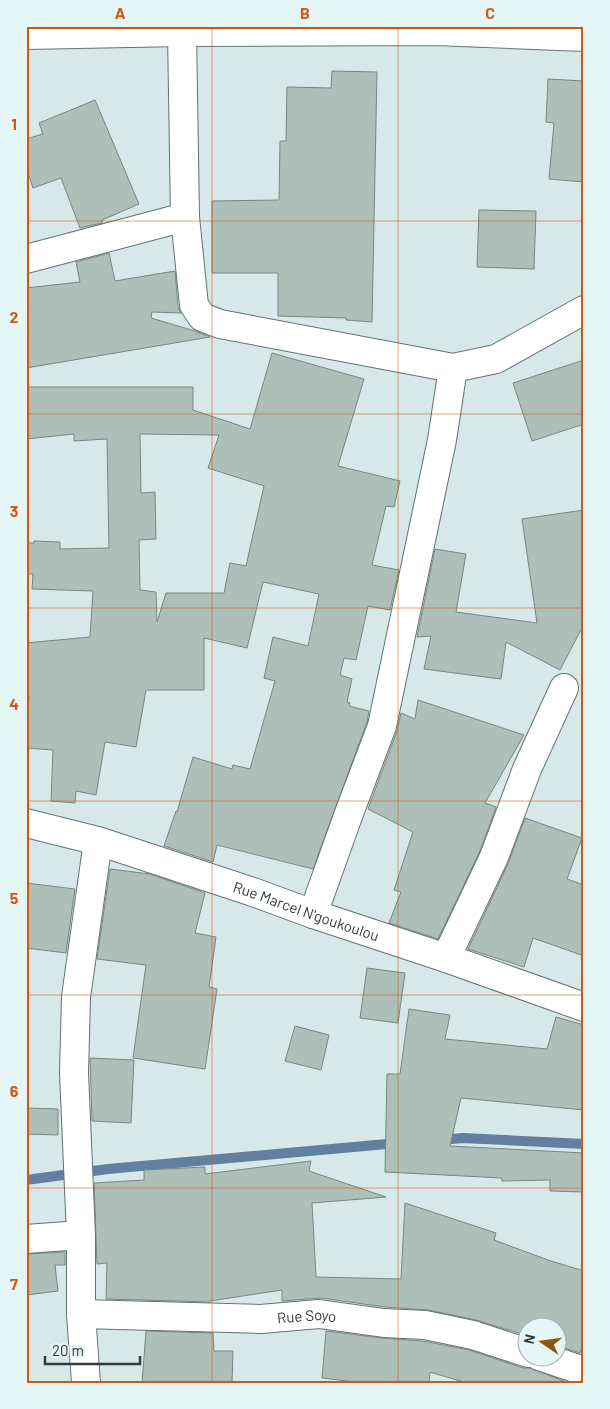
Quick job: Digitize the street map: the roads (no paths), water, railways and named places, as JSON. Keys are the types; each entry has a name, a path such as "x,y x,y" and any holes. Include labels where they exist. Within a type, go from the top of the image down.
{"street":[{"path":"26,35 437,29 584,37"},
{"path":"182,32 184,217 194,305 202,317 220,324 452,368 496,359 584,310"},
{"path":"26,259 184,217"},
{"path":"312,914 382,726 442,440 452,368"},
{"path":"446,958 494,856 527,769 564,688"},
{"name":"Rue Marcel N'goukoulou","path":"26,823 98,841 254,892 312,914 446,958 584,1007"},
{"path":"86,1383 81,1314 81,1235 74,1073 76,996 98,841"},
{"path":"26,1239 81,1235"},
{"name":"Rue Soyo","path":"81,1314 261,1319 320,1314 384,1323 425,1325 472,1335 518,1350"},
{"path":"568,1366 584,1371"}],"waterway":[{"path":"440,1140 463,1138 584,1144"},
{"path":"26,1180 108,1169 398,1143"}]}
